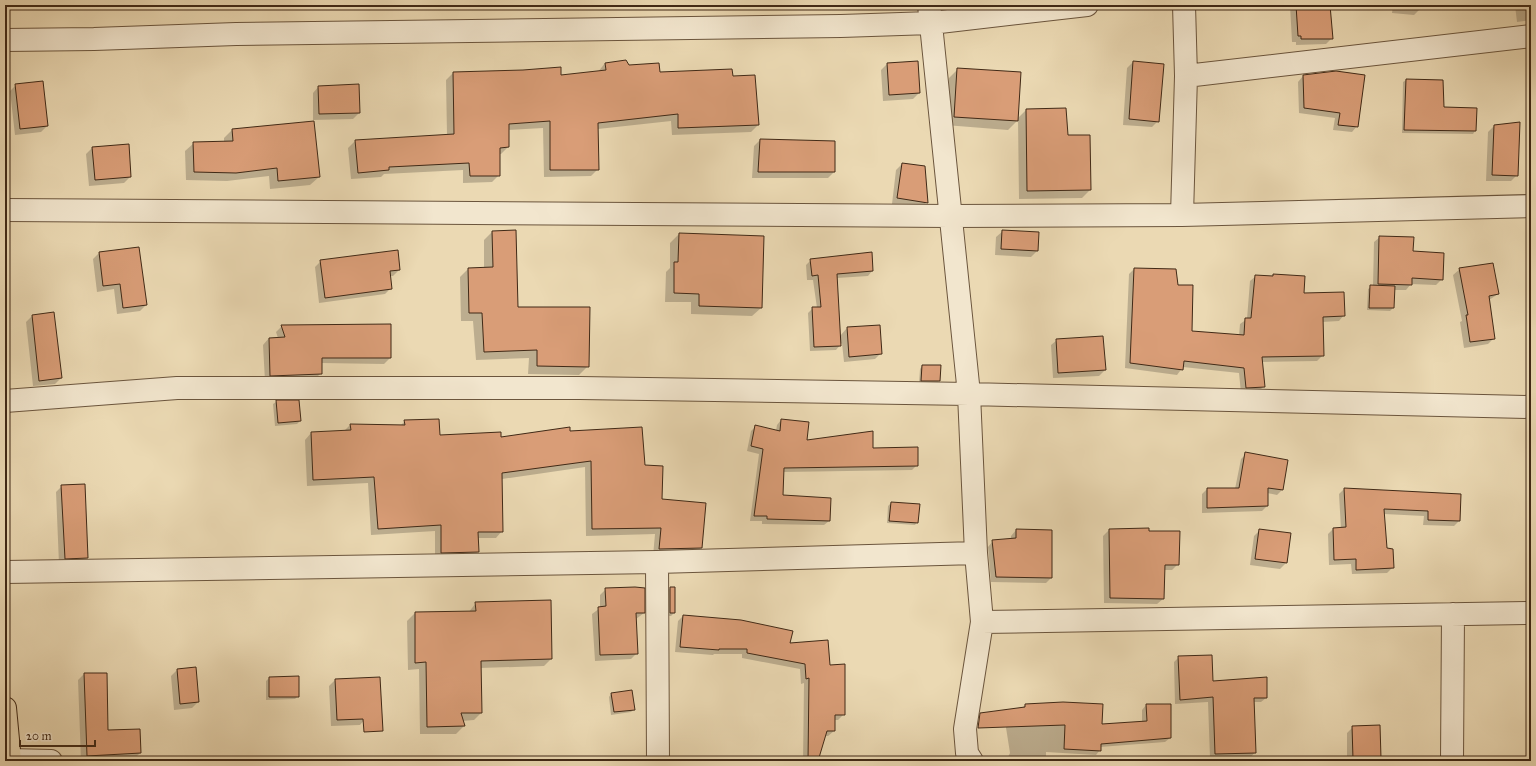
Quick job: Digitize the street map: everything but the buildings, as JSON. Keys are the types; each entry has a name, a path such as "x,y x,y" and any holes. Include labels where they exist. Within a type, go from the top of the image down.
{"highway":[{"path":"5,708 10,761"}],"street":[{"path":"5,40 94,39 244,34 771,28 930,14 1087,5"},
{"path":"1182,215 1186,76 1184,5"},
{"path":"930,14 969,394 976,553 982,622 966,730 967,753 972,761"},
{"path":"1186,76 1531,36"},
{"path":"5,210 950,216 1182,215 1531,206"},
{"path":"5,401 177,388 580,388 969,394 1531,407"},
{"path":"5,572 657,562 976,553"},
{"path":"657,562 658,761"},
{"path":"982,622 1531,613"},
{"path":"1452,761 1453,614"},
{"path":"10,761 51,761"}]}
